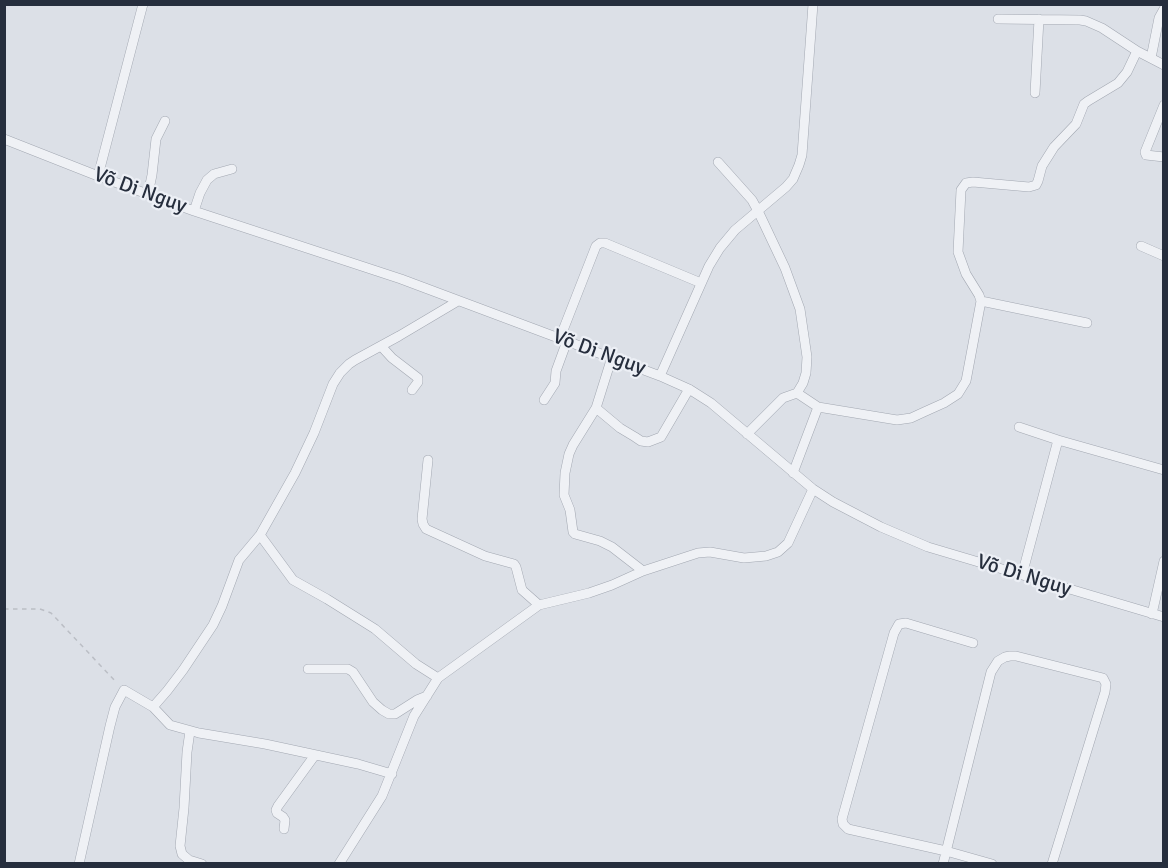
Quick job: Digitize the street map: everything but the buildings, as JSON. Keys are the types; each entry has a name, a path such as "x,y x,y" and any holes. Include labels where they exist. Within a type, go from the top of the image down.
{"street":[{"path":"98,176 143,4"},
{"path":"660,376 709,266 725,241 786,187 801,160 813,4"},
{"path":"1151,58 1159,18 1164,9"},
{"path":"998,19 1086,21 1164,65"},
{"path":"1035,93 1039,19"},
{"path":"797,393 818,407 897,420 911,418 958,394 966,381 981,301 966,274 958,252 960,194 963,186 973,182 1029,187 1036,185 1042,166 1054,147 1076,124 1084,104 1118,83 1127,72 1137,51"},
{"path":"1164,105 1145,153 1164,157"},
{"path":"148,194 156,139 165,122"},
{"name":"Võ Di Nguy","path":"4,139 194,211 401,279 660,376 689,389 711,403 813,489 881,527 928,548 1164,617"},
{"path":"718,162 759,211 785,268 800,309 807,357 806,373 797,393 783,398 747,434"},
{"path":"194,211 207,180 214,174 232,169"},
{"path":"544,400 555,383 564,340 596,246 600,243 605,243 701,284"},
{"path":"1141,246 1164,256"},
{"path":"153,706 167,691 204,640 222,606 239,560 260,535 295,473 333,384 340,374 349,364 458,301"},
{"path":"981,301 1087,323"},
{"path":"381,346 399,364 417,376 417,382 412,390"},
{"path":"612,357 596,408 573,445 567,463 564,490 573,532 578,536 600,541 612,547 644,571"},
{"path":"596,408 620,428 641,441 648,442 661,437 689,389"},
{"path":"793,473 818,407"},
{"path":"1019,427 1164,470"},
{"path":"1022,575 1058,440"},
{"path":"428,460 422,519 426,529 485,556 514,564 522,590 539,605"},
{"path":"339,864 382,796 414,716 438,678 539,605 589,593 644,571 704,552 744,558 766,556 778,552 788,543 813,489"},
{"path":"260,535 293,580 327,598 375,629 416,664 438,678"},
{"path":"1152,614 1164,561"},
{"path":"973,643 906,623 899,624 894,633 843,824 848,829 992,864"},
{"path":"943,864 991,672 998,661 1005,657 1016,656 1102,678 1106,684 1052,864"},
{"path":"308,669 348,669 353,672 373,702 389,714 395,714 426,696"},
{"path":"79,864 110,726 115,707 124,690 153,706 170,725 358,764 392,774"},
{"path":"190,730 180,846 182,854 189,860 202,864"},
{"path":"284,829 285,820 276,810 315,755"}],"path":[{"path":"4,609 40,609 51,613 124,690"}]}
